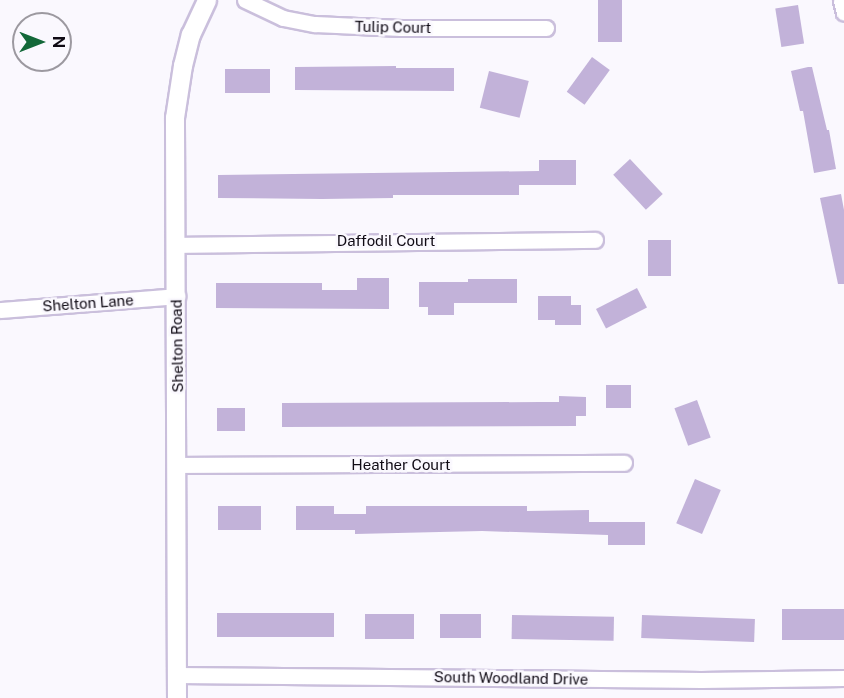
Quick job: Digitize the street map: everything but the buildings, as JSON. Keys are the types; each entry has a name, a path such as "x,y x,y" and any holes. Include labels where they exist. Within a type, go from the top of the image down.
{"street":[{"name":"Shelton Road","path":"177,698 177,245 174,149 178,100 191,35 207,0"},
{"name":"Tulip Court","path":"245,0 283,18 315,24 401,28 546,28"},
{"path":"841,0 844,13"},
{"name":"Daffodil Court","path":"177,245 595,240"},
{"name":"Shelton Lane","path":"0,309 177,296"},
{"name":"Heather Court","path":"178,465 624,463"},
{"name":"South Woodland Drive","path":"177,675 701,680 844,678"}]}
